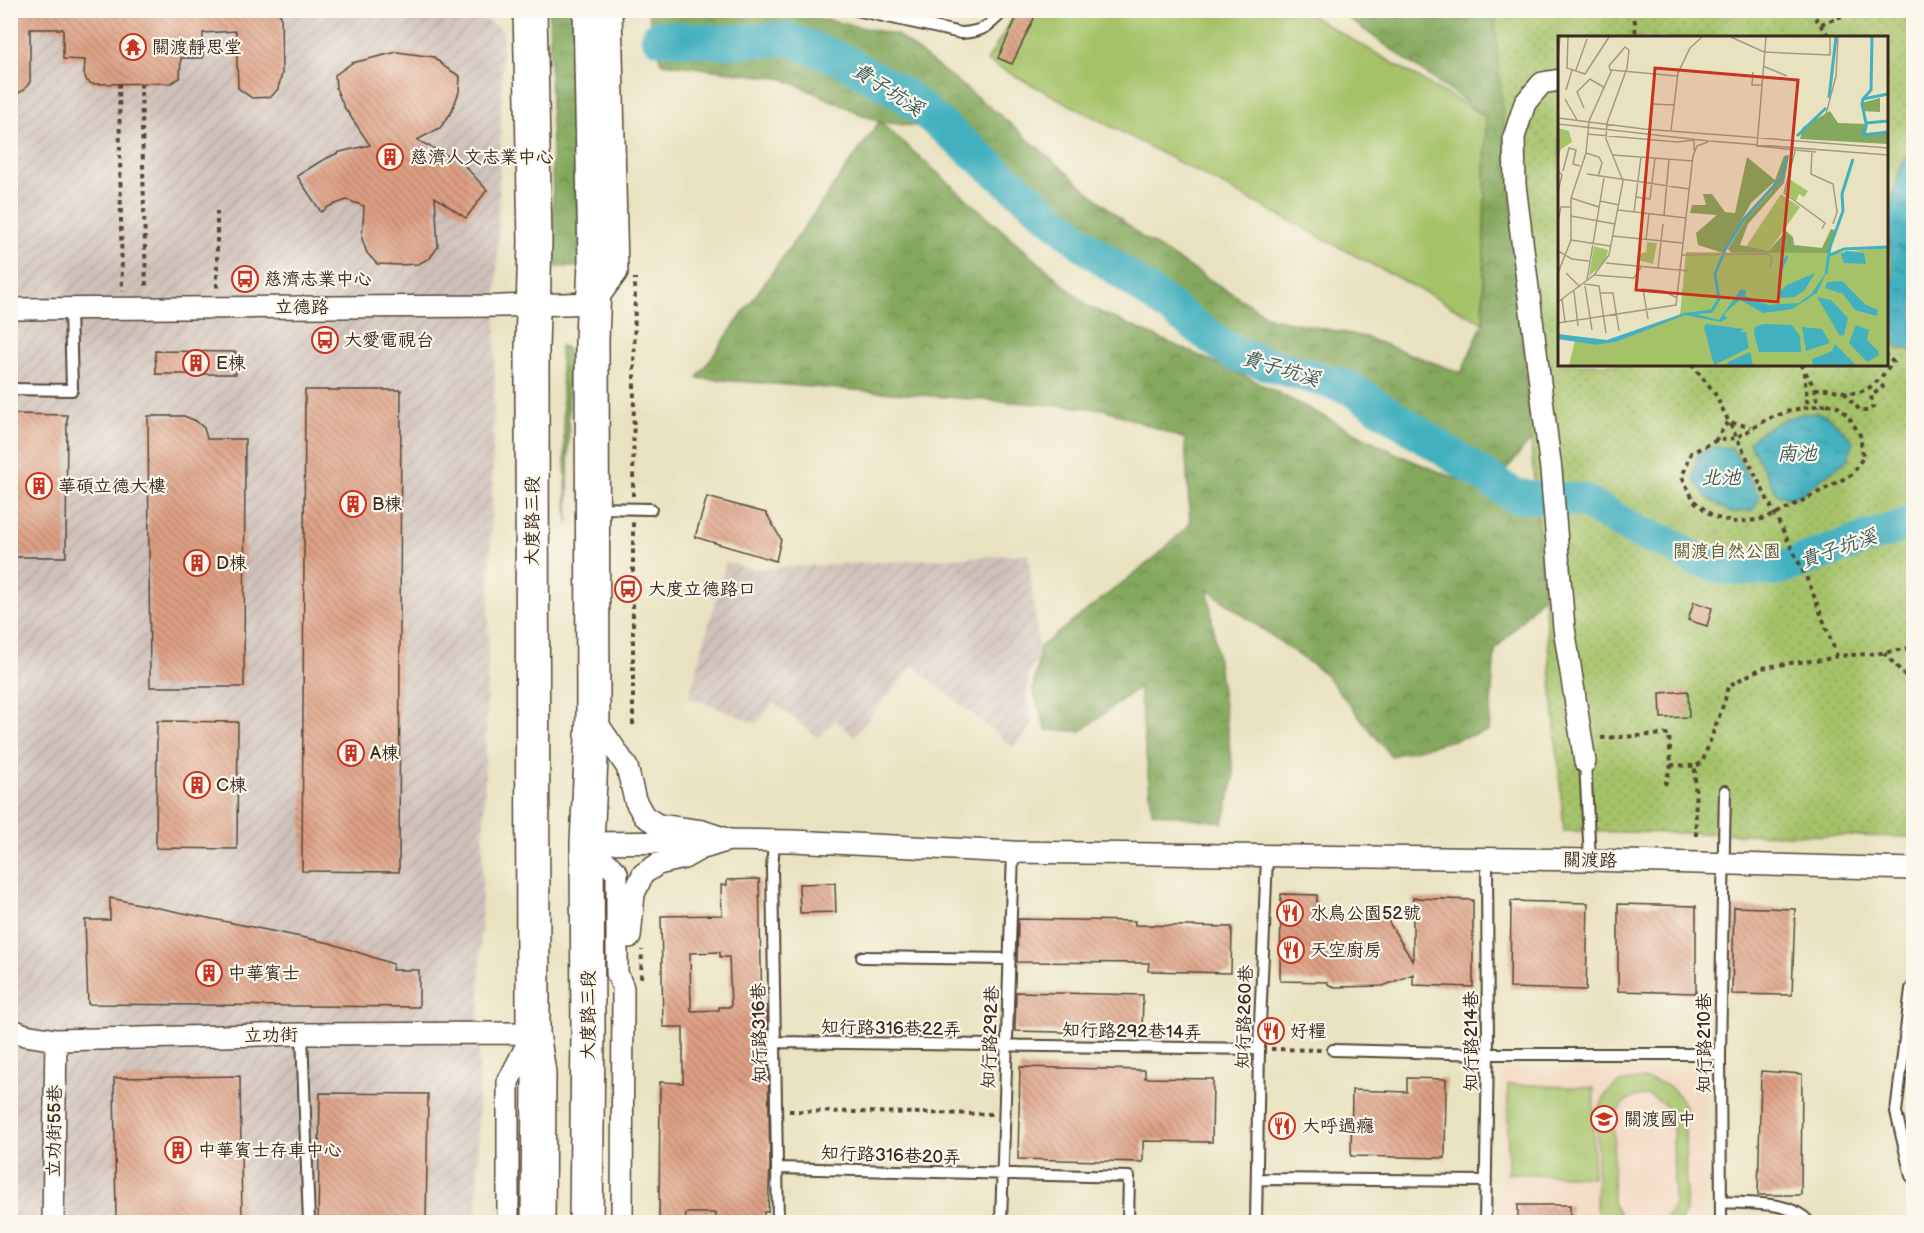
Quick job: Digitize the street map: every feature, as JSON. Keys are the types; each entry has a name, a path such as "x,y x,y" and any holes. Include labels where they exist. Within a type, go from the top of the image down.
{"main road":[{"name":"大度路三段","path":"530,10 535,241 533,304 533,1032 539,1073 538,1222"},
{"name":"大度路三段","path":"586,1222 587,843 593,716 594,303 602,70 590,10"}],"street":[{"path":"602,70 611,10"},
{"path":"1558,80 1542,83 1525,102 1514,136 1515,186 1551,470 1564,628 1585,762"},
{"name":"立德路","path":"10,309 122,310 594,303"},
{"path":"593,716 627,767 635,800 644,816 658,825 702,831 729,840"},
{"path":"623,988 629,973 630,919 634,894 643,874 658,864 684,858 700,849 729,840"},
{"name":"關渡路","path":"729,840 1013,852 1590,860 1914,869"},
{"path":"587,843 686,842 700,849"},
{"path":"587,843 617,873 617,973 623,988"},
{"name":"大度路三段","path":"622,1222 623,988"},
{"name":"立功街","path":"10,1029 25,1035 56,1040 302,1034 533,1032"},
{"name":"大度路三段","path":"508,1222 508,1082 533,1032"},
{"name":"立功街55巷","path":"52,1222 56,1040"}],"lane":[{"path":"856,10 961,33 976,32 992,23 1004,10"},
{"path":"10,389 72,390 70,309"},
{"path":"593,507 651,509"},
{"path":"1585,762 1590,860"},
{"name":"知行路210巷","path":"1721,1222 1720,1054 1725,791"},
{"name":"知行路316巷","path":"774,842 772,869 778,1222"},
{"name":"知行路292巷","path":"1001,1222 1013,852"},
{"name":"知行路260巷","path":"1256,1222 1259,1049 1267,857"},
{"name":"知行路214巷","path":"1485,1222 1488,1054 1487,859"},
{"path":"862,957 1009,959"},
{"path":"1912,1175 1896,1112 1909,1035 1911,989 1914,984"},
{"path":"302,1034 309,1222"},
{"name":"知行路316巷22弄","path":"776,1042 1005,1046"},
{"name":"知行路292巷14弄","path":"1005,1046 1259,1049"},
{"path":"1333,1050 1488,1054 1720,1054"},
{"name":"知行路316巷20弄","path":"778,1168 1129,1177 1128,1222"},
{"path":"1258,1179 1486,1181"},
{"path":"1722,1202 1786,1207 1802,1214 1809,1222"}],"path":[{"path":"1634,10 1636,36"},
{"path":"1810,10 1829,36"},
{"path":"1821,24 1855,11"},
{"path":"119,83 122,310"},
{"path":"141,83 147,309"},
{"path":"217,212 217,308"},
{"path":"633,724 635,275"},
{"path":"1815,389 1830,388 1845,392 1858,392 1870,388 1878,382 1893,362 1888,356"},
{"path":"1693,366 1714,392 1809,583 1838,656"},
{"path":"1802,366 1815,389 1818,407"},
{"path":"1804,372 1808,408"},
{"path":"1845,392 1849,402 1856,405 1860,411 1868,411 1873,407 1871,396 1883,387 1878,382"},
{"path":"1827,404 1837,406 1849,417 1860,435 1863,457 1853,474 1775,515 1758,520 1732,522 1714,517 1694,501 1682,477 1691,453 1714,441 1736,437 1768,418 1792,410 1818,407 1827,404"},
{"path":"1728,422 1752,428"},
{"path":"1714,441 1728,422"},
{"path":"1671,765 1695,766 1702,763 1728,686 1762,668 1914,647"},
{"path":"1883,653 1914,685"},
{"path":"1582,739 1669,734 1671,765 1665,785"},
{"path":"1695,766 1696,836"},
{"path":"1259,1049 1333,1050"},
{"path":"777,1111 1004,1115"}],"shaded area":[{"path":"467,10 503,30 480,977 477,1222 11,1222 10,11"},
{"path":"1028,554 1039,652 1029,673 1027,699 1033,725 1013,747 913,666 854,736 835,720 818,738 773,702 757,724 689,697 726,562 752,569"},
{"name":"關渡國中","path":"1503,1070 1706,1071 1702,1222 1501,1222"}],"green space":[{"path":"655,10 785,11 897,35 1000,115 1143,238 1271,318 1365,337 1461,373 1483,323 1486,117 1338,11 1766,11 1575,36 1558,36 1559,366 1543,425 1501,476 1338,377 1232,336 1089,240 974,133 880,122 1089,307 1243,375 1401,456 1537,512 1544,595 1495,650 1489,731 1391,756 1325,674 1208,590 1234,778 1223,823 1152,812 1139,687 1081,731 1046,730 1033,691 1040,647 1158,555 1190,524 1185,439 1104,409 697,378 879,122 784,79 661,63 648,14"},
{"path":"549,11 574,11 579,260 577,267 557,267 554,262"},
{"path":"910,11 987,11 972,24"},
{"path":"1017,11 1303,11 1486,117 1483,323 987,61"},
{"name":"關渡自然公園","path":"1494,11 1913,11 1913,837 1564,831"},
{"path":"560,346 569,352 568,524"},
{"path":"1644,1079 1669,1087 1682,1100 1685,1107 1686,1212 1680,1222 1657,1222 1666,1218 1674,1206 1673,1120 1664,1104 1648,1095 1638,1096 1626,1101 1614,1116 1613,1203 1628,1222 1602,1222 1596,1208 1598,1109 1608,1092 1619,1083"},
{"path":"1508,1084 1594,1088 1593,1177 1508,1173"}],"water":[{"path":"1913,145 1913,350 1896,348 1895,338 1888,334 1888,293 1893,281 1889,239 1890,215 1898,178"},
{"name":"南池","path":"1816,413 1827,415 1853,441 1848,459 1800,495 1788,498 1777,494 1749,442 1764,430 1780,422"},
{"name":"北池","path":"1714,447 1732,448 1760,497 1753,510 1731,513 1706,497 1693,477 1699,453"}],"building":[{"name":"關渡靜思堂","path":"10,10 276,10 281,16 282,74 278,89 271,97 252,98 238,88 236,31 203,33 203,58 181,58 180,78 171,83 92,84 87,81 84,74 85,60 63,59 63,29 30,29 30,82 24,90 10,98"},
{"path":"1020,10 1038,10 1012,64 998,58"},
{"name":"慈濟人文志業中心","path":"397,52 434,57 446,68 460,76 459,92 451,113 440,128 417,140 462,163 487,190 466,218 435,197 438,247 430,258 418,264 377,264 367,253 362,239 364,206 347,200 321,212 297,176 340,152 370,145 344,107 336,88 335,75 352,63"},
{"name":"E棟","path":"155,351 236,352 236,374 156,374"},
{"path":"305,390 401,390 399,872 302,871"},
{"name":"華碩立德大樓","path":"10,414 67,415 66,557 10,557"},
{"name":"D棟","path":"148,416 184,416 196,421 204,428 207,439 245,439 244,687 150,687"},
{"path":"707,497 766,513 781,539 776,561 695,537"},
{"path":"1694,602 1712,608 1707,626 1688,620"},
{"path":"1688,691 1689,717 1661,718 1660,693"},
{"name":"C棟","path":"157,721 238,722 237,849 156,848"},
{"path":"759,879 762,1006 767,1006 770,1164 768,1212 764,1212 764,1222 716,1222 716,1213 686,1213 685,1222 659,1222 660,1082 683,1083 683,1027 663,1027 661,916 722,915 721,885 727,885 727,880","holes":["720,952 720,957 729,957 731,1007 691,1011 690,953"]},
{"path":"835,883 836,912 800,913 799,884"},
{"path":"1281,894 1317,895 1317,918 1380,915 1387,919 1413,962 1413,898 1473,900 1473,987 1413,985 1413,974 1383,986 1335,987 1327,982 1280,981"},
{"name":"中華賓士","path":"110,898 330,943 393,964 392,970 419,970 419,1007 88,1004 85,920 110,920"},
{"path":"1511,901 1588,903 1586,990 1510,988"},
{"path":"1618,904 1696,906 1696,993 1618,991"},
{"path":"1734,907 1795,909 1792,995 1732,994"},
{"path":"1018,919 1135,921 1135,925 1232,927 1231,973 1148,971 1149,963 1017,962"},
{"path":"1016,992 1143,995 1142,1034 1015,1031"},
{"path":"1020,1067 1145,1070 1145,1078 1213,1079 1212,1142 1143,1141 1143,1162 1018,1159"},
{"path":"1761,1071 1802,1074 1801,1195 1758,1195"},
{"name":"中華賓士存車中心","path":"240,1076 242,1222 116,1222 114,1078"},
{"path":"1407,1078 1446,1079 1445,1158 1351,1156 1352,1090 1407,1092"},
{"path":"320,1093 428,1094 426,1222 318,1222"},
{"path":"1518,1205 1570,1205 1570,1222 1518,1222"}],"waterway":[{"name":"貴子坑溪","path":"658,37 723,42 787,39 841,59 906,96 1088,248 1234,354 1350,388 1515,496 1582,500 1636,531 1668,543 1696,560 1726,568 1775,570 1914,522"}],"place":[{"name":"關渡靜思堂","path":"133,47"},
{"name":"慈濟人文志業中心","path":"390,157"},
{"name":"慈濟志業中心","path":"245,279"},
{"name":"大愛電視台","path":"325,340"},
{"name":"E棟","path":"196,363"},
{"name":"華碩立德大樓","path":"39,486"},
{"name":"B棟","path":"353,504"},
{"name":"D棟","path":"197,563"},
{"name":"大度立德路口","path":"628,589"},
{"name":"A棟","path":"351,753"},
{"name":"C棟","path":"197,785"},
{"name":"水鳥公園52號","path":"1290,913"},
{"name":"天空廚房","path":"1291,950"},
{"name":"中華賓士","path":"209,973"},
{"name":"好糧","path":"1271,1031"},
{"name":"關渡國中","path":"1604,1119"},
{"name":"大呼過癮","path":"1282,1126"},
{"name":"中華賓士存車中心","path":"178,1150"}]}
